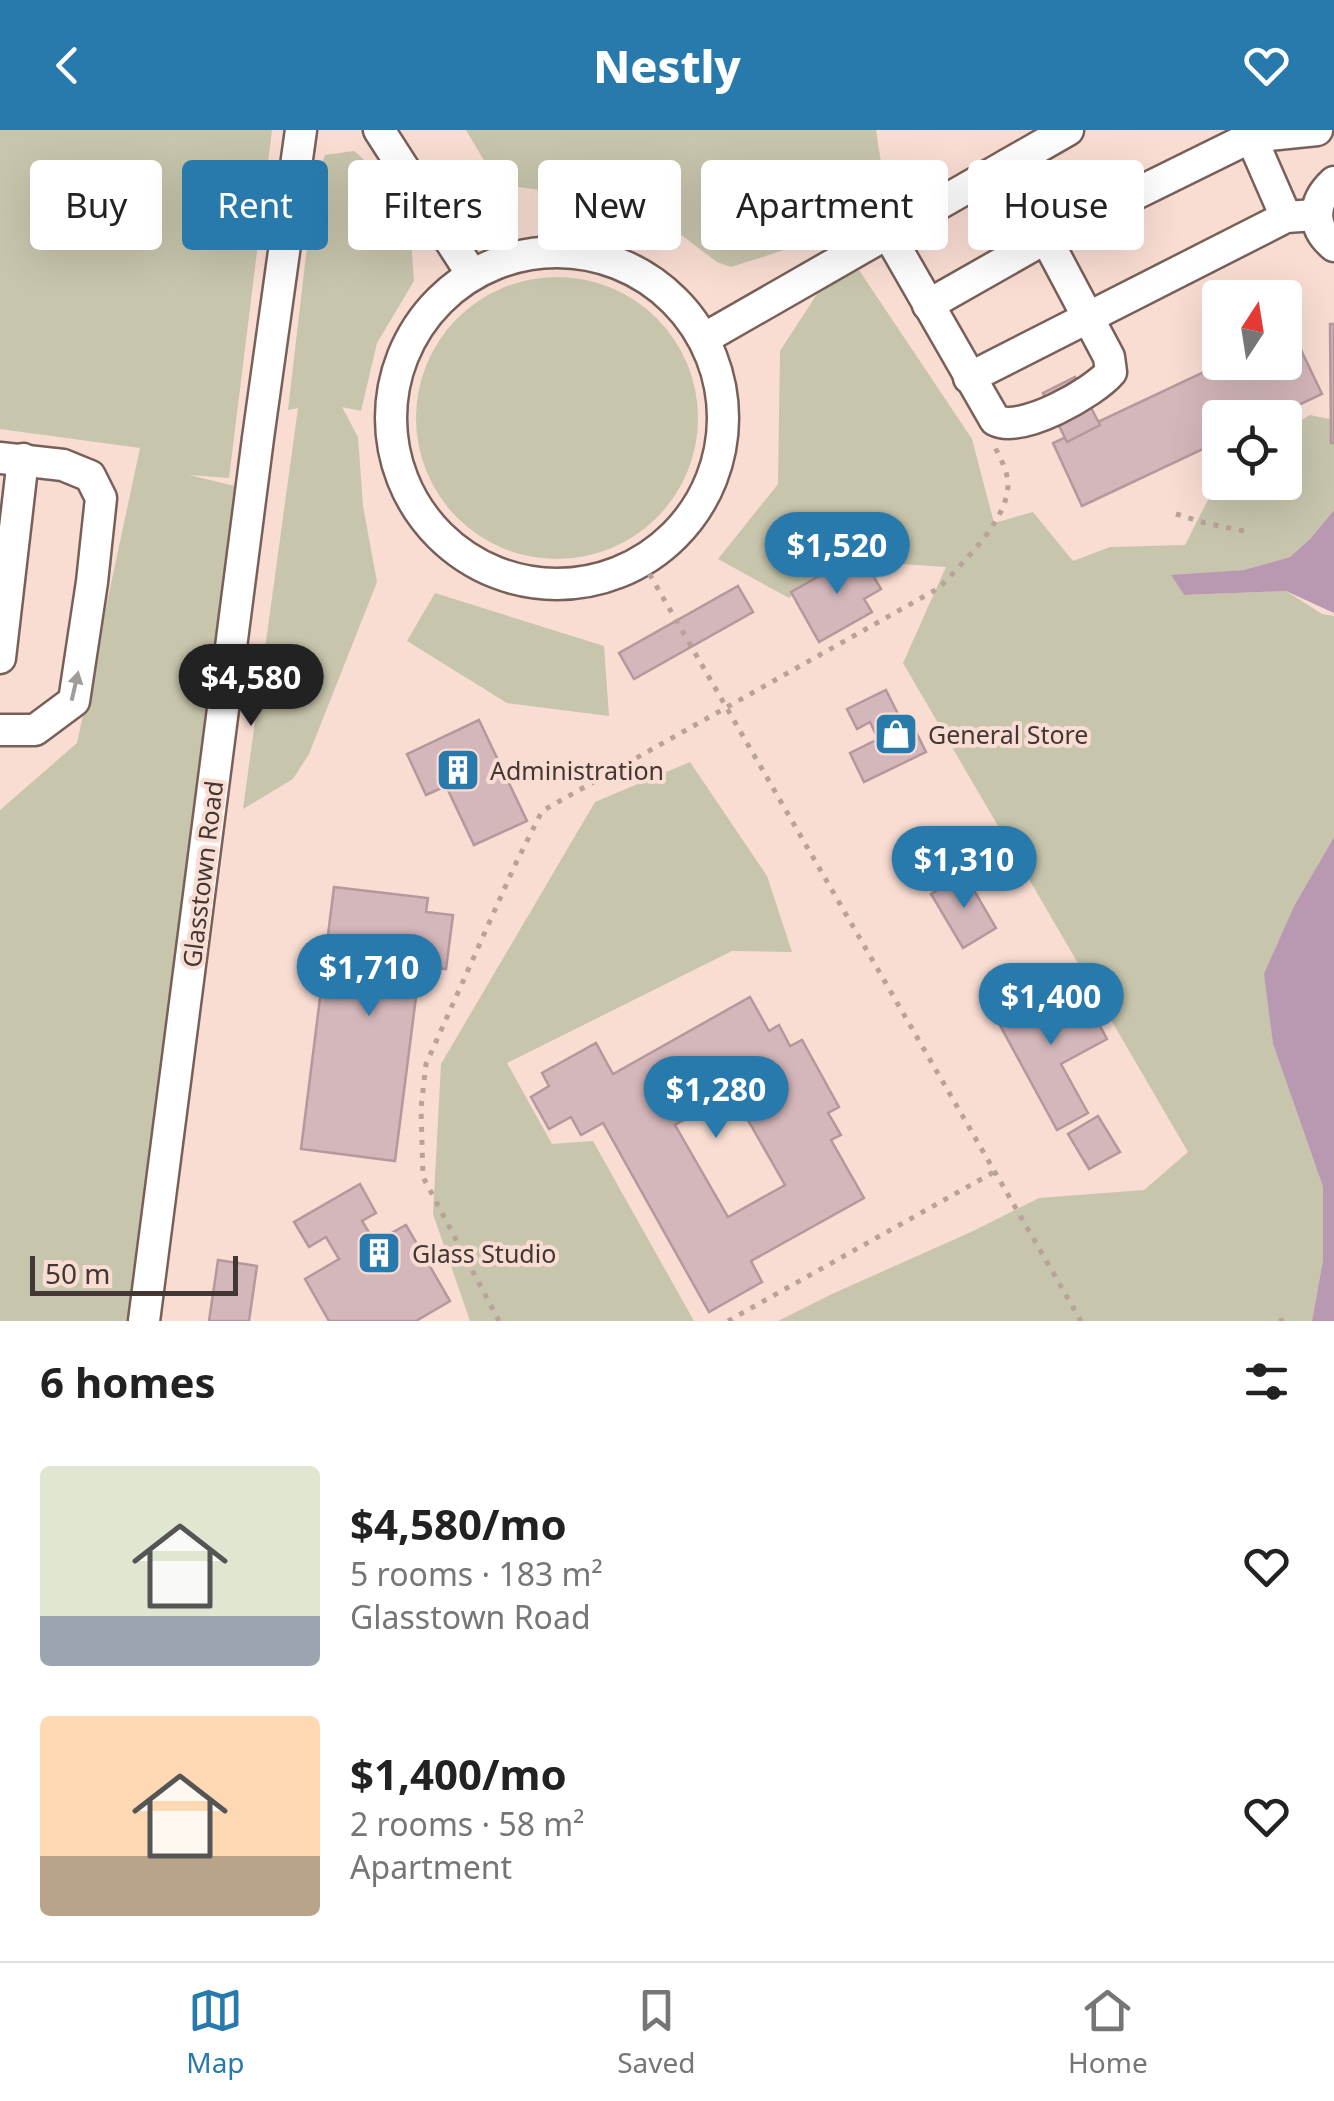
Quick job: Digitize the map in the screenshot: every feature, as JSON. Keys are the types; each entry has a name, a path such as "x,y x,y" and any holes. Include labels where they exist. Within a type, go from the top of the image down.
{"street":[{"name":"Glasstown Road","path":"144,1321 301,130"},
{"path":"379,130 472,273"},
{"path":"1015,160 1068,130"},
{"path":"1144,188 1250,134 1317,130"},
{"path":"1250,134 1301,216 1319,228 1334,246"},
{"path":"969,378 1301,216 1334,182"},
{"path":"705,338 856,250"},
{"path":"897,250 991,416 1001,424 1020,423 1052,410 1086,392 1111,372 1109,358 1052,250"},
{"path":"928,305 1025,250"},
{"path":"535,252 603,256 664,288 705,338 722,386 721,456 691,520 642,563 573,586 506,579 449,548 407,496 389,440 396,368 426,311 472,273 535,252"},
{"path":"0,658 12,458 63,465 90,476 101,498 74,701 34,730 0,730"}],"path":[{"path":"499,1321 424,1177 420,1108 426,1064 542,811 939,588 979,542 1008,495 1008,477 993,441 1001,424"},
{"path":"1176,514 1244,531"},
{"path":"642,563 1081,1321"},
{"path":"728,1321 994,1172"}],"shaded area":[{"path":"0,130 272,130 268,160 182,160 182,250 257,250 229,478 189,475 235,486 131,1321 0,1321 0,810 77,743 140,448 0,429"},
{"path":"466,130 876,130 881,160 701,160 701,250 681,235 681,160 538,160 538,190 518,187 518,160 484,160"},
{"path":"354,151 364,160 348,160 348,250 412,250 414,281 377,343 361,411 342,407 358,437 363,506 377,582 309,754 293,779 243,809 298,408 288,410 307,250 328,250 325,155"},
{"path":"701,250 785,250 731,267"},
{"path":"859,270 972,439 994,523 1033,512 1073,561 1110,547 1185,545 1208,500 1302,500 1302,420 1310,415 1334,420 1334,510 1311,538 1290,557 1244,570 1172,576 1184,595 1286,591 1322,614 1334,616 1334,837 1294,906 1265,974 1273,1044 1323,1187 1323,1260 1312,1321 778,1321 1039,1198 1144,1190 1188,1152 903,663 946,567 840,560 789,598 718,559 778,484 780,351 819,291"},
{"path":"557,277 585,279 611,287 636,300 657,318 675,339 688,364 696,390 696,446 688,472 675,497 657,518 636,536 611,549 585,557 557,559 529,557 503,549 478,536 457,518 439,497 426,472 418,446 416,418 418,390 426,364 439,339 457,318 478,300 503,287 529,279"},
{"path":"1334,510 1334,613 1286,591 1184,595 1171,575 1244,570 1290,557"},
{"path":"435,593 604,646 609,716 507,703 407,641"},
{"path":"690,762 767,876 792,952 732,951 507,1063 552,1144 593,1141 694,1321 470,1321 433,1214 441,1064 595,802"},
{"path":"1334,837 1334,1321 1312,1321 1323,1260 1323,1187 1273,1044 1264,974 1294,906"}],"building":[{"path":"1330,324 1334,324 1334,443 1331,443"},
{"path":"1302,352 1322,394 1302,403 1302,400 1202,400 1202,449 1082,506 1053,443 1202,373 1202,380 1302,380"},
{"path":"1075,377 1100,425 1067,442 1043,393"},
{"path":"860,553 881,589 864,599 872,612 819,642 791,592"},
{"path":"738,586 753,612 634,679 619,653"},
{"name":"General Store","path":"886,690 902,722 909,718 926,752 864,782 850,753 878,739 870,722 857,729 847,709"},
{"name":"Administration","path":"479,720 527,821 474,845 446,786 426,795 407,754"},
{"path":"965,875 996,928 963,948 931,894"},
{"path":"334,887 428,898 426,912 453,915 446,969 420,966 395,1161 301,1149"},
{"path":"1080,989 1107,1039 1061,1064 1088,1113 1057,1130 990,1007 1019,991 1032,1015"},
{"path":"750,997 769,1031 779,1025 790,1046 802,1040 839,1107 828,1113 841,1135 831,1140 864,1198 751,1261 762,1282 709,1312 603,1123 581,1135 571,1117 549,1129 531,1097 549,1086 542,1073 596,1043 613,1074","holes":["732,1092 785,1185 728,1217 675,1125"]},
{"path":"1098,1116 1120,1152 1089,1169 1068,1134"},
{"name":"Glass Studio","path":"360,1184 376,1213 362,1221 375,1242 406,1225 450,1301 416,1321 329,1321 305,1279 339,1259 326,1237 309,1247 294,1222"},
{"path":"218,1260 257,1266 249,1321 209,1321"}],"place":[{"name":"General Store","path":"896,734"},
{"name":"Administration","path":"458,770"},
{"name":"Glass Studio","path":"379,1253"}]}
